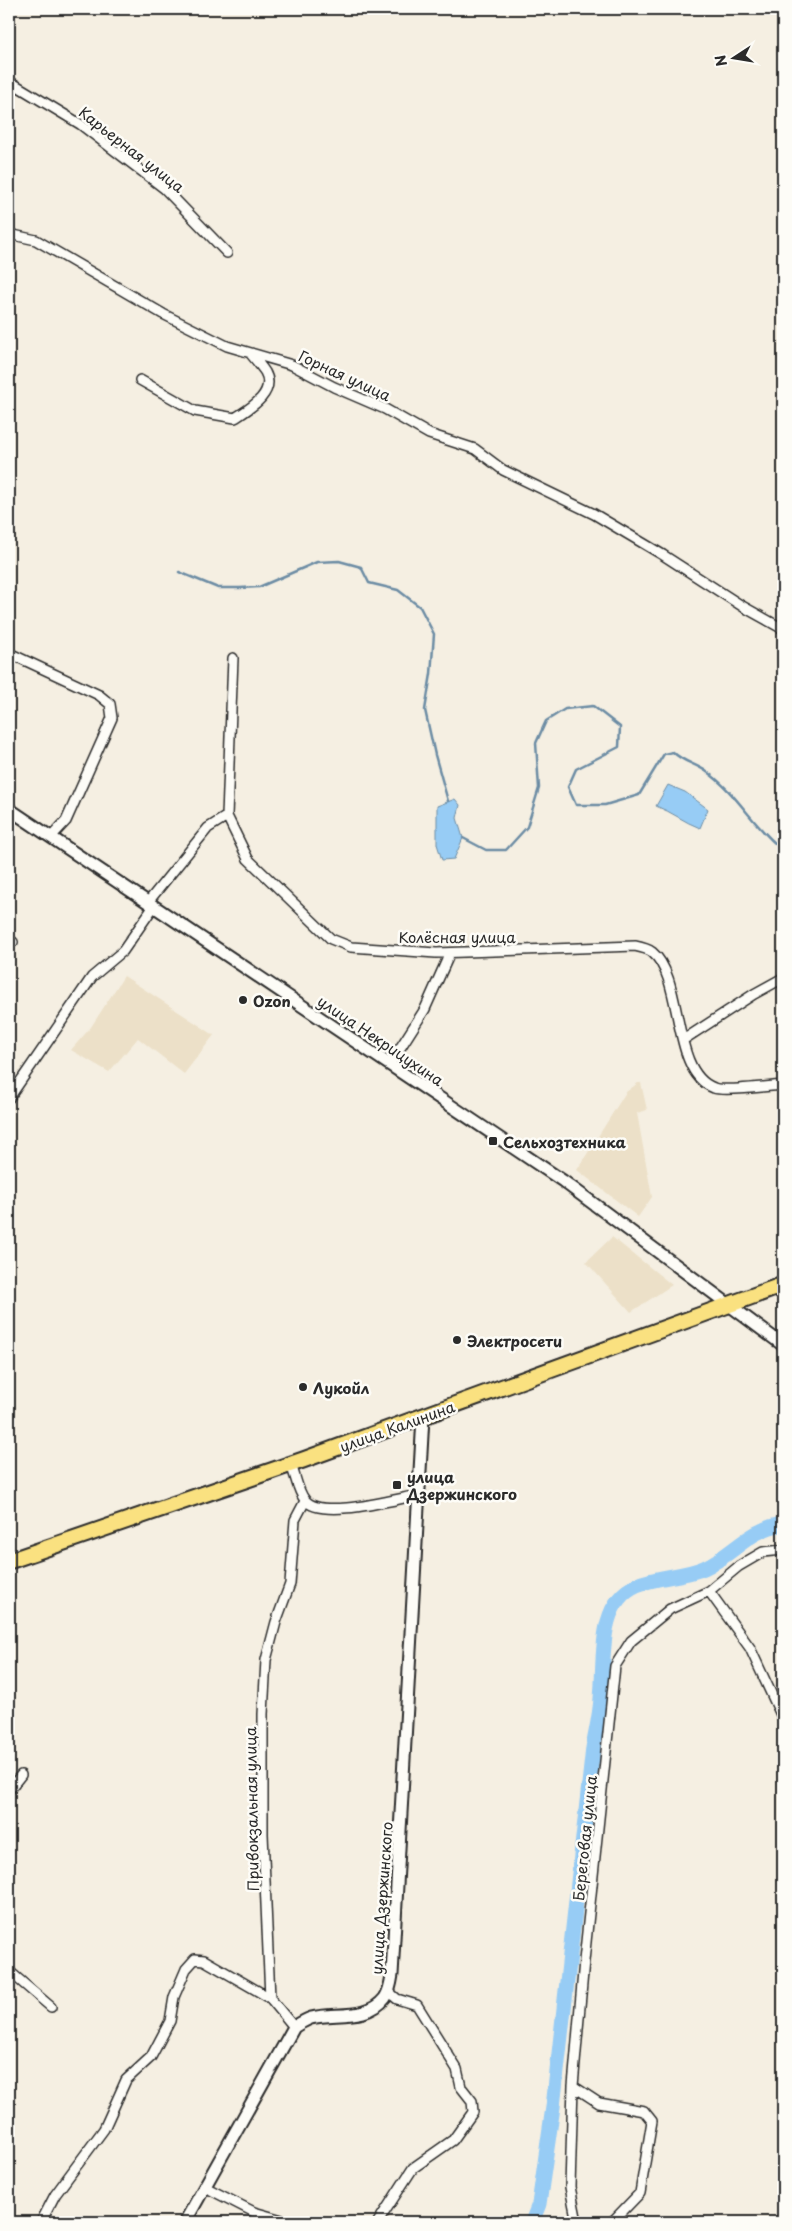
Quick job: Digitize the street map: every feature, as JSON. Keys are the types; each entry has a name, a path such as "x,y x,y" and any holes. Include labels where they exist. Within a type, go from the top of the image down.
{"main road":[{"name":"улица Калинина","path":"9,1562 423,1417 783,1285"}],"street":[{"name":"Карьерная улица","path":"9,81 80,124 165,189 227,253"},
{"name":"Горная улица","path":"9,234 36,240 163,314 227,346 292,365 334,387 386,409 429,434 475,449 503,470 594,514 664,555 742,606 783,629"},
{"path":"140,380 195,410 235,418 259,403 266,389 267,374 250,353"},
{"path":"9,653 99,695 110,704 112,718 66,821 51,837"},
{"name":"Колёсная улица","path":"233,658 227,816 248,859 330,939 350,947 450,953 635,946 652,952 665,968 683,1040 698,1077 715,1088 783,1085"},
{"name":"улица Некрицухина","path":"9,809 563,1181 731,1304 783,1345"},
{"path":"9,1098 92,977 123,951 151,904 208,828 227,816"},
{"path":"390,1064 425,1009 450,953"},
{"path":"683,1040 754,994 783,978"},
{"name":"улица Дзержинского","path":"294,2027 309,2018 353,2015 374,2007 386,1997 392,1975 423,1417"},
{"path":"291,1464 305,1501 320,1509 338,1509 418,1495"},
{"name":"Привокзальная улица","path":"270,1998 263,1834 263,1714 266,1660 276,1622 290,1584 295,1520 305,1501"},
{"name":"Береговая улица","path":"577,2222 570,2187 573,2086 615,1666 631,1641 670,1609 709,1591 739,1566 763,1552 783,1550"},
{"path":"709,1591 750,1648 783,1719"},
{"path":"9,1790 21,1775"},
{"path":"41,2222 55,2195 104,2129 126,2080 151,2057 170,2021 174,1997 186,1969 195,1959 204,1960 270,1998 294,2027 185,2222"},
{"path":"9,1971 51,2007"},
{"path":"378,2222 413,2168 452,2140 472,2112 472,2101 461,2087 457,2070 417,2006 397,1999 388,1991"},
{"path":"573,2086 599,2103 644,2111 652,2121 640,2193 612,2222"},
{"path":"204,2187 254,2212 289,2222"}],"shaded area":[{"path":"124,976 214,1035 184,1074 138,1038 109,1072 71,1050 91,1027"},
{"path":"638,1083 641,1083 647,1110 637,1113 652,1197 638,1217 577,1170 626,1092"},
{"path":"612,1237 672,1285 631,1312 586,1262"}],"water":[{"path":"668,785 685,792 708,809 700,828 656,806"},
{"path":"455,799 460,805 457,818 463,838 454,859 442,860 437,844 437,806"}],"waterway":[{"path":"179,572 218,588 259,587 317,562 339,561 361,567 369,583 398,590 420,607 434,634 431,674 425,710 448,801"},
{"path":"463,838 486,850 506,850 527,827 539,788 536,743 546,721 565,709 593,706 620,727 619,747 576,769 568,787 576,805 605,805 639,795 664,754 673,752 718,780 763,831 783,850"},
{"path":"532,2222 539,2204 553,2107 593,1748 599,1717 603,1651 609,1619 615,1605 624,1594 637,1585 704,1568 760,1531 783,1524"}],"place":[{"name":"Ozon","path":"243,1000"},
{"name":"Сельхозтехника","path":"493,1141"},
{"name":"Электросети","path":"457,1340"},
{"name":"Лукойл","path":"303,1387"},
{"name":"улица Дзержинского","path":"397,1485"}]}
